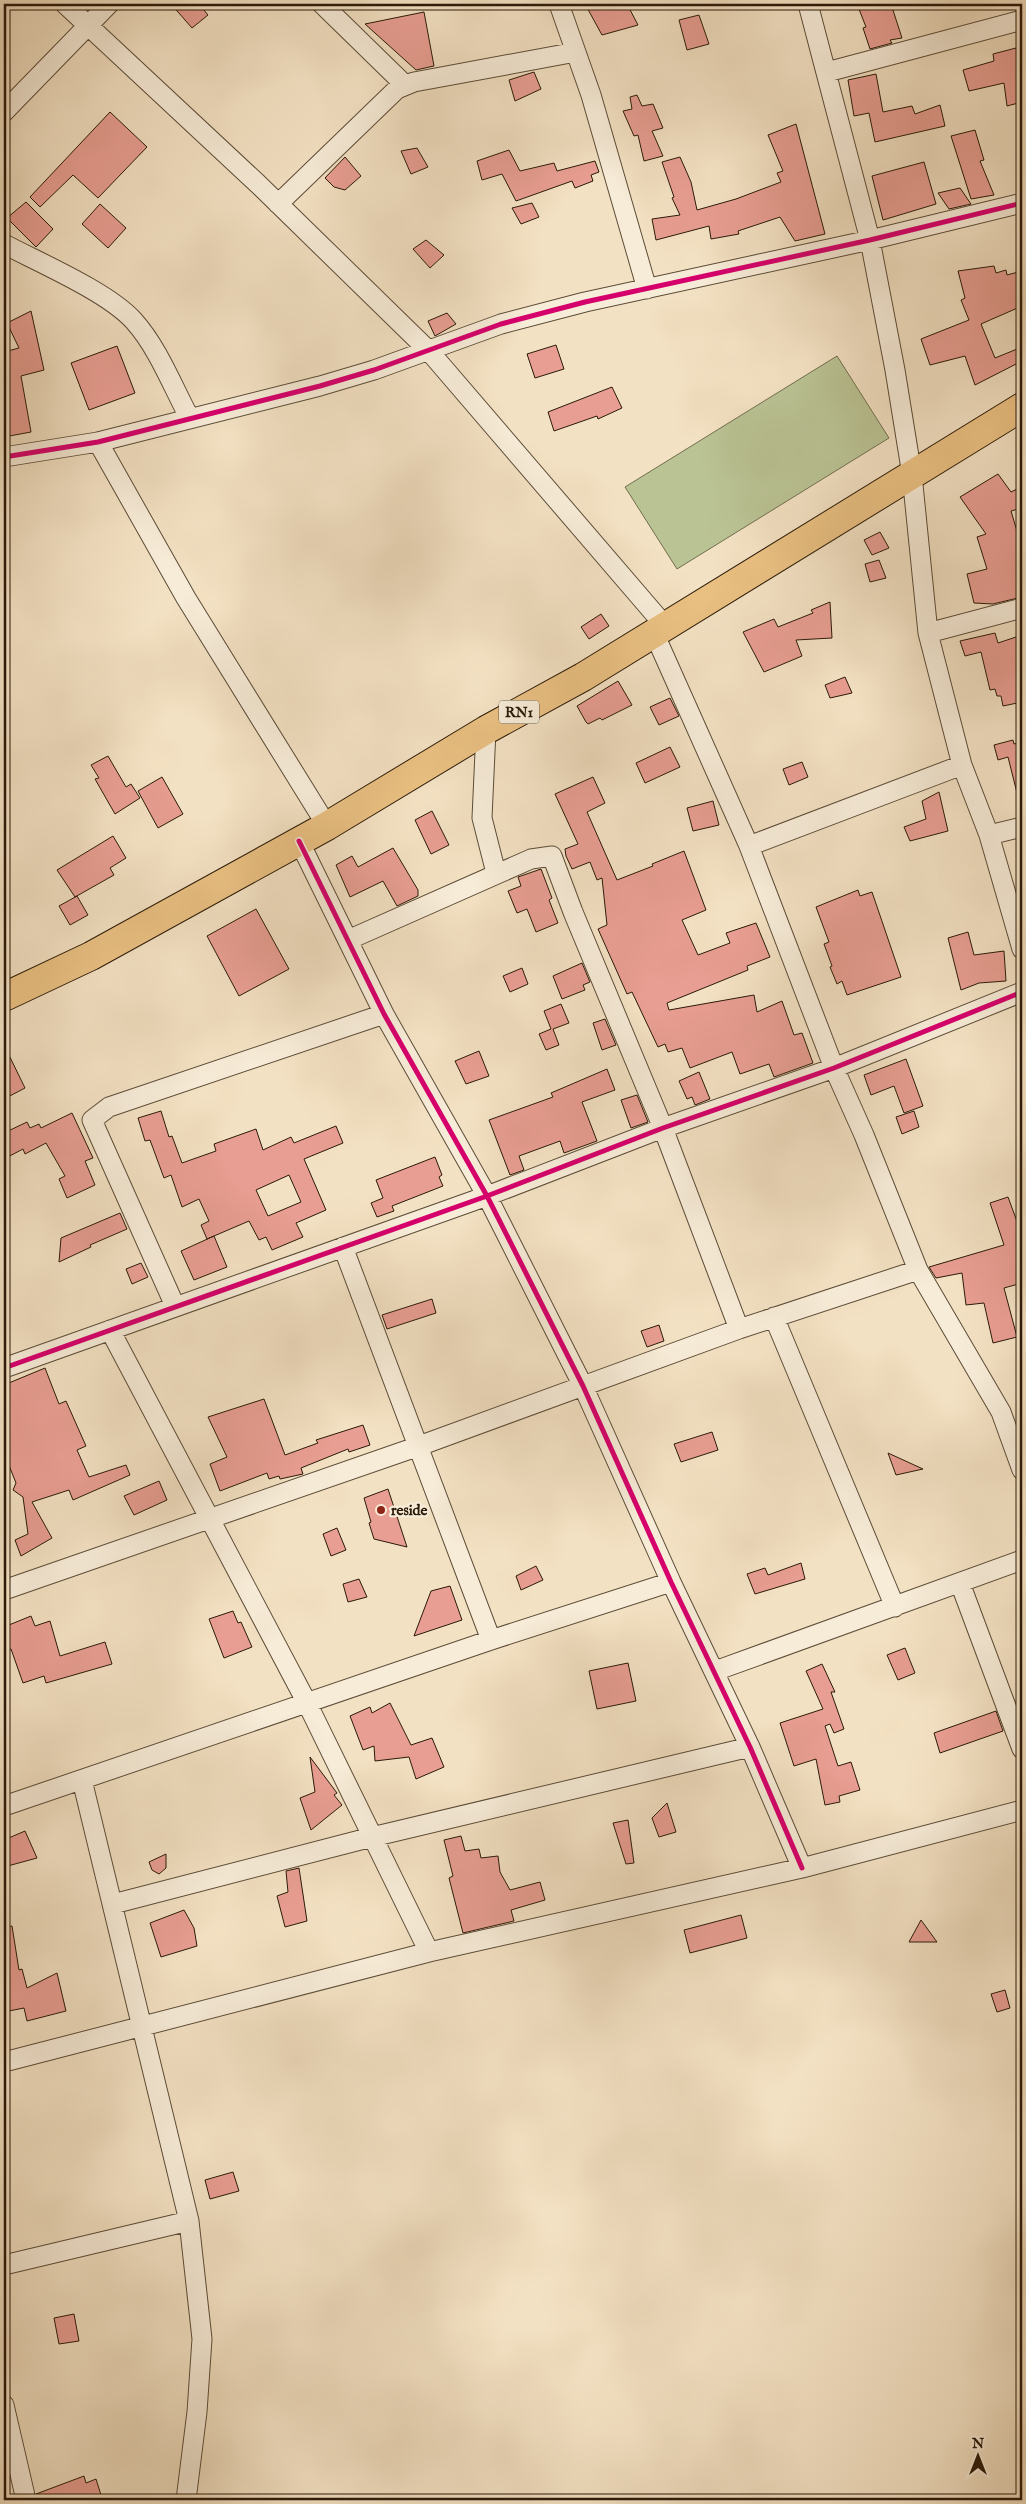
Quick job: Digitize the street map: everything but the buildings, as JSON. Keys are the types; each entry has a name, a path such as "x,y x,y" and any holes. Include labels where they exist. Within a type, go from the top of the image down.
{"highway":[{"name":"RN1","path":"4,997 90,956 327,826 486,730 584,677 1022,407"}],"street":[{"path":"66,4 278,204 429,351 660,629 749,846 834,1068 918,1270 1002,1412 1022,1470"},
{"path":"4,112 109,4"},
{"path":"322,4 405,85"},
{"path":"559,4 591,95 646,289"},
{"path":"808,4 870,240 895,370 912,475 928,633 962,765 989,835 1022,949"},
{"path":"827,72 1022,20"},
{"path":"278,204 392,93 405,85 576,52"},
{"path":"4,457 98,442 189,417 320,386 374,370 502,324 585,302 870,240 1022,203"},
{"path":"4,244 109,300 133,320 150,341 189,417"},
{"path":"98,442 186,598 327,826"},
{"path":"928,633 1022,608"},
{"path":"486,730 482,818 496,873"},
{"path":"749,846 962,765"},
{"path":"989,835 1022,827"},
{"path":"299,841 384,1014 487,1196 583,1386 671,1582 750,1747 802,1868"},
{"path":"348,940 496,873 531,859 552,856 573,912 663,1128 739,1329"},
{"path":"4,1368 487,1196 663,1128 834,1068 1022,992"},
{"path":"175,1306 92,1120 109,1107 384,1014"},
{"path":"343,1248 491,1640"},
{"path":"4,1590 419,1446 739,1329 918,1270"},
{"path":"774,1317 895,1608"},
{"path":"110,1330 307,1703 429,1952"},
{"path":"715,1671 895,1608 1022,1560"},
{"path":"4,1806 491,1640 671,1582"},
{"path":"960,1583 1022,1749"},
{"path":"113,1904 372,1837 750,1747"},
{"path":"82,1780 189,2221 202,2339 197,2412 186,2500"},
{"path":"4,2062 429,1952 802,1868 1022,1810"},
{"path":"4,2265 189,2221"},
{"path":"4,2405 26,2500"}],"green space":[{"path":"837,356 889,438 677,569 625,487"}],"cycle path":[{"path":"4,457 98,442 320,386 374,370 501,324 585,302 870,240 1022,203"},
{"path":"299,841 384,1014 487,1196 583,1386 671,1582 750,1747 802,1868"},
{"path":"4,1368 487,1196 663,1128 834,1068 1022,992"}],"place":[{"name":"reside","path":"381,1510"}]}
